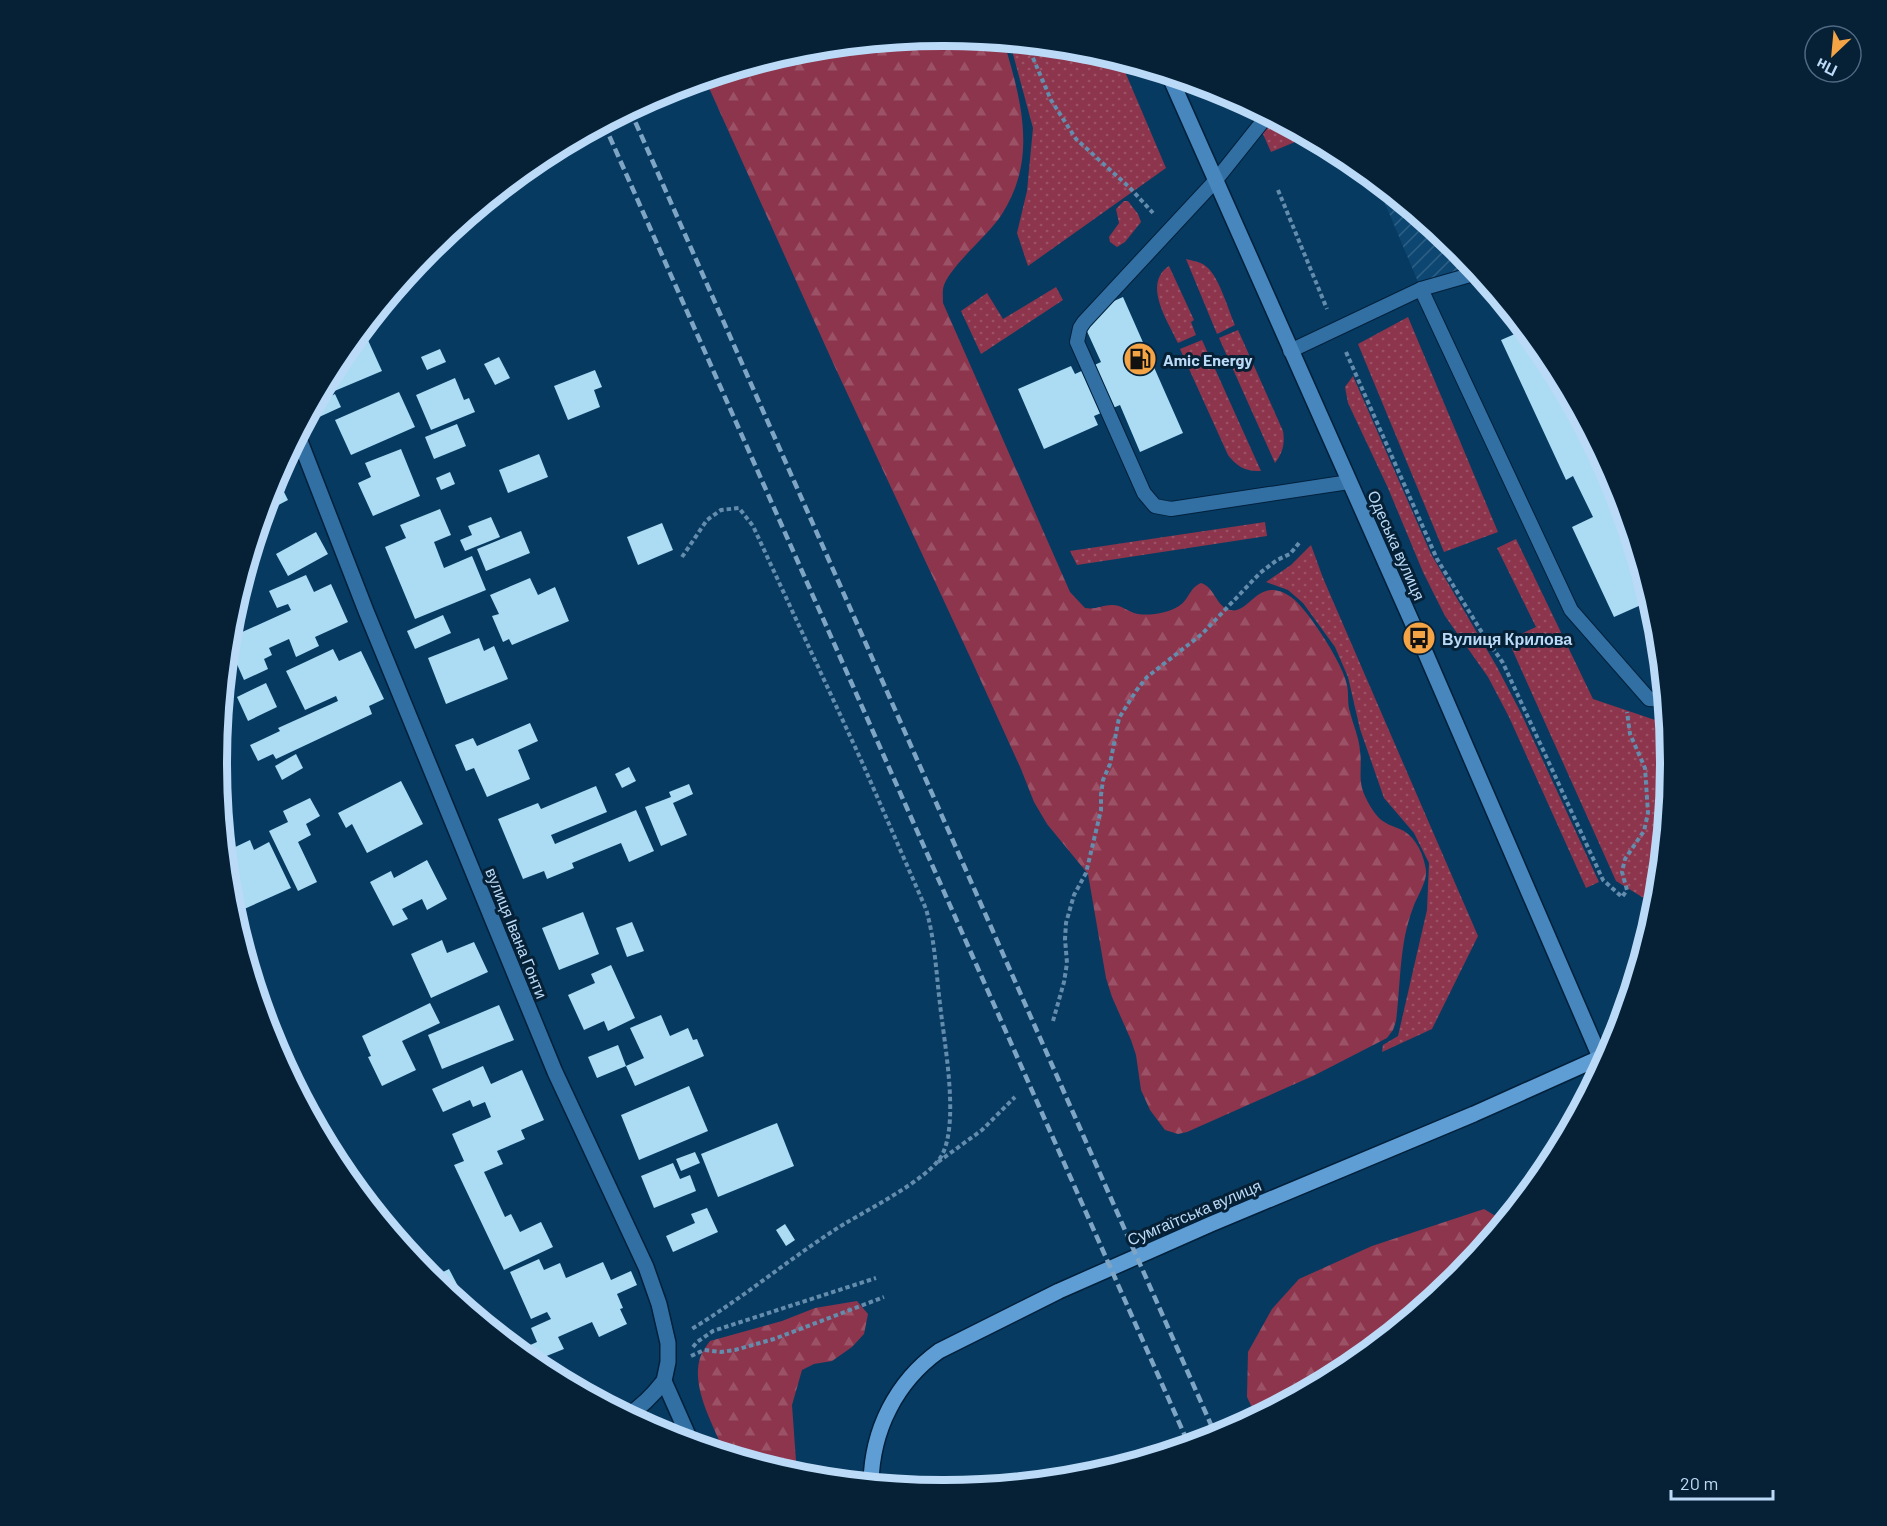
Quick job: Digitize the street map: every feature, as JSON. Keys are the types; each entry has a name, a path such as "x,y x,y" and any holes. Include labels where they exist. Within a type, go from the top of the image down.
{"main road":[{"name":"Одеська вулиця","path":"1173,85 1600,1049"},
{"name":"Сумгаїтська вулиця","path":"872,1475 874,1451 887,1410 908,1379 925,1361 939,1351 1059,1290 1593,1064"}],"street":[{"name":"вулиця Івана Гонти","path":"302,445 358,590 555,1072 646,1267 659,1304 668,1342 668,1362 663,1381"},
{"path":"635,1410 654,1394 663,1381"},
{"path":"663,1381 686,1431"}],"lane":[{"path":"1263,121 1216,180 1084,322 1078,335 1080,350 1148,501 1155,506 1171,508 1349,482"},
{"path":"1290,351 1422,289 1468,276"},
{"path":"1422,289 1570,610 1649,699 1657,700"}],"path":[{"path":"1031,52 1051,100 1076,139 1141,199 1159,220 1166,234"},
{"path":"1278,190 1336,330 1437,559 1503,663 1603,880 1622,897 1627,890 1622,872 1625,859 1644,831 1648,813 1645,768 1630,734 1627,715 1628,703 1643,692"},
{"path":"682,556 707,520 721,510 739,508 753,526 862,762 926,909 931,927 949,1088 950,1129 943,1153 936,1164"},
{"path":"1053,1021 1067,963 1066,923 1074,895 1086,873 1101,810 1103,780 1110,764 1119,718 1147,677 1202,634 1260,573 1276,560 1290,554 1299,543"},
{"path":"668,1342 723,1310 834,1230 902,1190 982,1130 1015,1097"},
{"path":"713,1331 876,1278"},
{"path":"684,1358 704,1350 721,1352 735,1350 774,1339 884,1297"}],"shaded area":[{"path":"1382,197 1416,224 1468,276 1421,289"}],"green space":[{"path":"944,46 1006,50 1016,85 1023,129 1020,172 1013,193 1002,214 955,268 943,287 943,303 1070,592 1085,608 1115,605 1134,613 1157,614 1175,608 1201,583 1209,588 1225,608 1237,610 1262,592 1280,591 1298,603 1332,651 1348,688 1349,709 1361,756 1363,792 1380,819 1413,838 1422,854 1426,870 1425,880 1408,922 1401,964 1396,1021 1387,1038 1315,1075 1187,1132 1178,1134 1165,1130 1150,1110 1141,1090 1136,1055 1106,978 1088,874 1047,824 1034,802 971,659 834,365 708,87 804,60 850,53"},
{"path":"1012,50 1083,60 1124,70 1166,168 1028,266 1017,233 1027,191 1033,128"},
{"path":"1256,118 1299,140 1271,152"},
{"path":"1124,201 1128,201 1141,222 1125,242 1117,247 1110,242 1109,237 1119,223 1116,209"},
{"path":"1186,259 1203,264 1212,273 1235,325 1217,334"},
{"path":"1169,266 1194,320 1191,322 1196,335 1178,343 1164,314 1157,292 1161,274"},
{"path":"1056,287 1063,300 981,354 961,311 987,293 1003,319"},
{"path":"1408,317 1498,532 1444,552 1358,344"},
{"path":"1238,330 1283,431 1283,448 1275,463 1219,338"},
{"path":"1202,340 1261,471 1242,468 1228,455 1180,349"},
{"path":"1353,376 1431,554 1521,713 1599,882 1586,888 1509,717 1488,677 1445,616 1423,572 1388,488 1348,403 1345,387"},
{"path":"1265,522 1267,536 1077,565 1070,551"},
{"path":"1516,539 1593,699 1658,721 1660,763 1658,810 1654,857 1647,898 1616,881 1508,640 1536,627 1497,548"},
{"path":"1311,545 1323,578 1478,936 1432,1029 1382,1052 1383,1045 1398,1036 1427,910 1429,863 1414,833 1384,798 1360,729 1348,677 1335,647 1303,603 1288,590 1266,582 1291,565"},
{"path":"1484,1209 1497,1217 1450,1270 1380,1331 1342,1359 1302,1384 1253,1409 1247,1397 1248,1352 1272,1309 1299,1279 1372,1246"},
{"path":"857,1301 868,1314 864,1334 852,1347 832,1361 814,1364 802,1370 792,1405 796,1464 720,1443 704,1406 698,1381 700,1358 704,1349 710,1341 782,1321 815,1308"}],"building":[{"path":"1123,297 1183,433 1140,452 1120,405 1094,416 1098,425 1044,449 1018,389 1071,366 1075,374 1101,362 1080,316"},
{"path":"1516,333 1564,405 1586,446 1622,533 1642,605 1614,617 1572,527 1593,517 1573,476 1566,480 1501,340"},
{"path":"367,338 382,371 331,393"},
{"path":"440,349 446,362 427,370 421,357"},
{"path":"499,357 510,378 495,385 484,364"},
{"path":"595,370 602,387 594,390 600,407 568,420 554,386"},
{"path":"455,378 464,400 469,398 475,412 431,430 416,395"},
{"path":"399,392 415,427 351,455 335,420"},
{"path":"335,394 341,407 317,418 317,417 328,397"},
{"path":"457,424 466,446 434,459 425,437"},
{"path":"401,449 420,496 373,516 358,483 371,477 365,463"},
{"path":"539,454 548,477 508,493 499,470"},
{"path":"450,472 455,484 441,490 436,478"},
{"path":"282,488 288,500 275,507"},
{"path":"440,509 451,535 434,542 444,568 472,556 486,590 415,619 385,547 406,538 400,525"},
{"path":"491,517 500,537 465,551 460,540 472,535 468,526"},
{"path":"662,523 673,550 638,565 627,537"},
{"path":"521,531 530,553 486,571 477,549"},
{"path":"316,532 328,554 288,576 276,554"},
{"path":"306,575 314,592 331,584 348,622 315,637 319,646 296,657 289,639 269,648 272,655 264,659 268,669 244,680 235,659 239,633 291,610 288,604 277,608 269,591"},
{"path":"530,578 538,595 555,587 569,621 512,645 509,639 503,642 492,616 499,614 490,595"},
{"path":"443,615 451,633 415,649 407,631"},
{"path":"479,638 484,651 494,646 508,679 446,704 428,658"},
{"path":"333,649 339,661 361,651 384,699 369,706 372,714 276,759 273,754 258,761 250,745 280,731 278,728 338,701 336,696 305,710 286,671"},
{"path":"266,683 277,707 248,721 237,697"},
{"path":"530,723 538,741 518,750 530,779 487,797 474,768 466,771 455,745 473,738 477,746"},
{"path":"296,754 303,768 282,780 275,766"},
{"path":"629,767 636,781 622,788 615,774"},
{"path":"401,781 423,824 367,853 352,824 346,828 338,813"},
{"path":"689,784 693,794 673,803 687,835 661,846 645,807 671,797 669,792"},
{"path":"596,786 607,812 551,835 555,844 636,810 654,851 629,862 621,843 572,863 574,868 547,879 544,871 523,879 498,819 538,803 541,809"},
{"path":"310,798 320,816 306,824 311,835 298,842 317,882 298,891 269,831 288,822 283,811"},
{"path":"250,840 254,850 269,842 291,888 242,910 232,848"},
{"path":"427,860 447,899 427,910 422,899 402,909 408,919 393,926 370,882 391,871 394,878"},
{"path":"583,912 599,954 559,970 542,928"},
{"path":"632,922 644,951 627,957 616,928"},
{"path":"442,940 447,953 474,942 488,972 431,998 411,954"},
{"path":"611,965 635,1018 608,1031 604,1021 584,1030 568,995 595,983 591,974"},
{"path":"430,1003 440,1023 402,1041 416,1070 382,1086 368,1057 371,1056 362,1036"},
{"path":"499,1005 514,1040 442,1069 428,1035"},
{"path":"661,1015 670,1036 688,1028 693,1040 697,1039 704,1056 635,1086 626,1066 644,1058 630,1028"},
{"path":"618,1045 626,1066 597,1078 588,1057"},
{"path":"483,1066 491,1084 522,1070 544,1120 521,1130 525,1139 497,1151 503,1164 484,1172 505,1217 511,1214 520,1232 541,1222 553,1247 504,1270 454,1165 464,1161 452,1134 491,1117 485,1102 473,1107 470,1100 443,1112 432,1089"},
{"path":"689,1086 708,1131 639,1160 621,1115"},
{"path":"777,1123 794,1166 718,1197 701,1154"},
{"path":"695,1152 700,1163 681,1171 676,1159"},
{"path":"673,1163 680,1179 690,1175 696,1191 654,1208 641,1176"},
{"path":"707,1208 718,1232 673,1252 666,1236 695,1223 691,1214"},
{"path":"785,1224 795,1240 786,1246 776,1230"},
{"path":"539,1259 544,1270 560,1263 566,1278 603,1262 611,1280 631,1271 637,1285 617,1294 623,1308 620,1309 627,1324 599,1337 592,1322 558,1337 564,1349 544,1357 545,1359 528,1346 537,1342 531,1328 551,1319 547,1312 531,1319 510,1272"},
{"path":"449,1269 462,1293 440,1273"}],"railway":[{"path":"633,117 1212,1427"},
{"path":"607,131 1185,1437"}],"place":[{"name":"Amic Energy","path":"1140,359"},
{"name":"Вулиця Крилова","path":"1419,638"}]}
